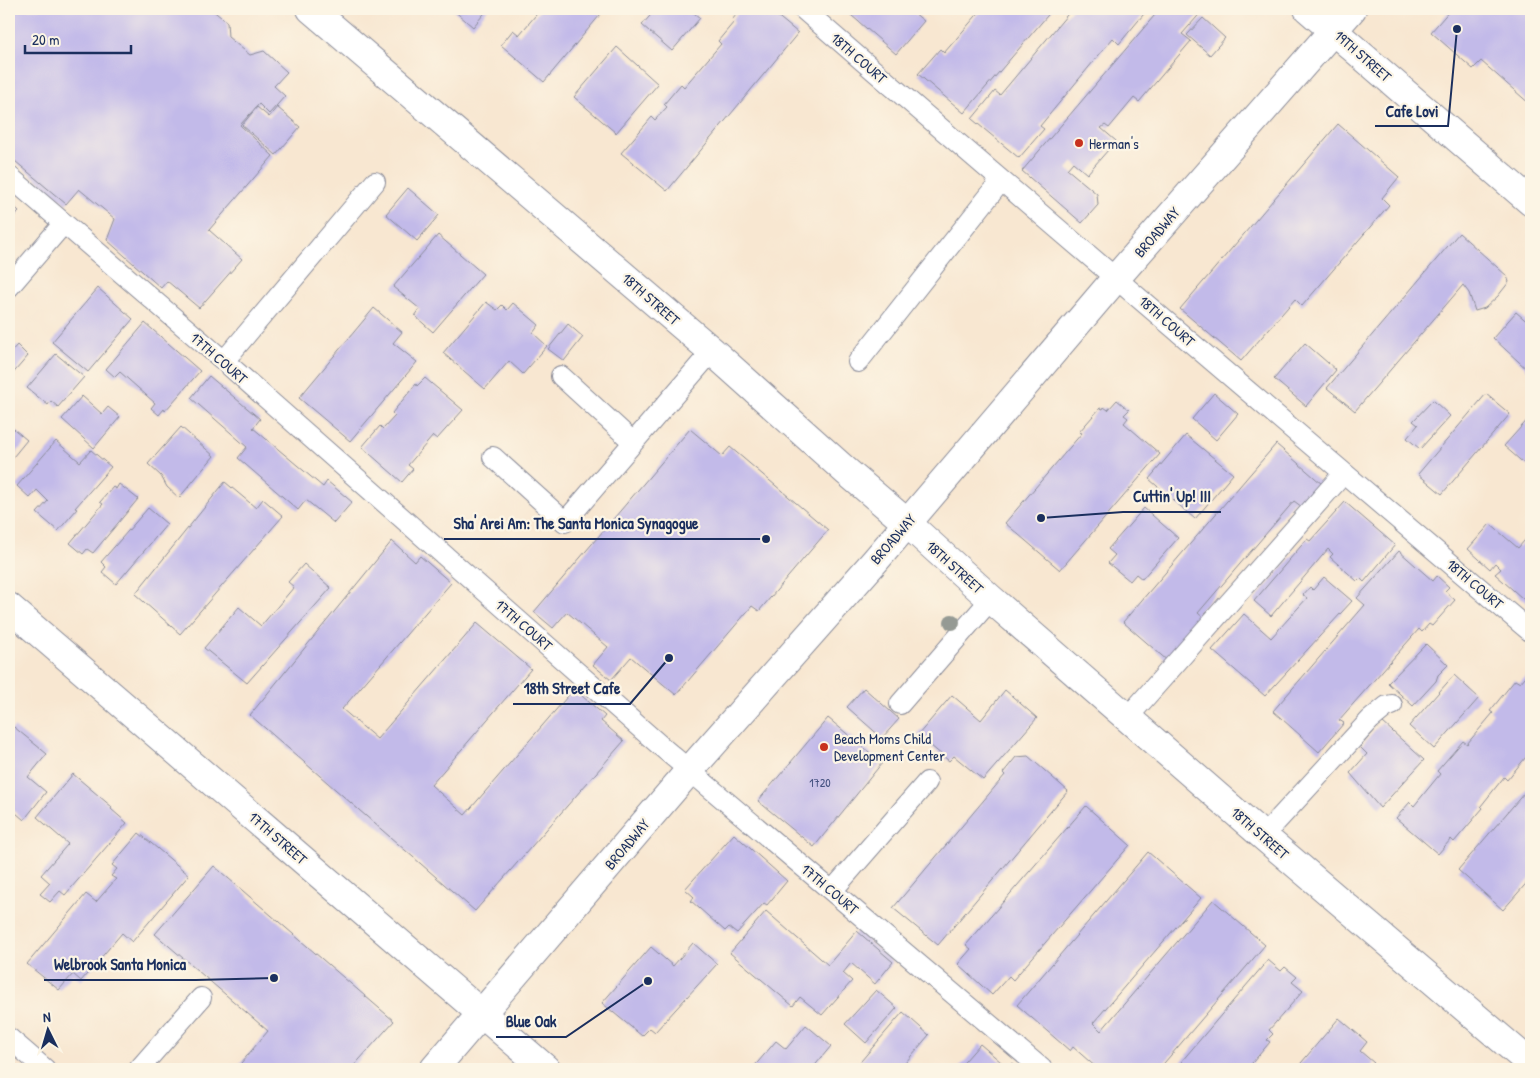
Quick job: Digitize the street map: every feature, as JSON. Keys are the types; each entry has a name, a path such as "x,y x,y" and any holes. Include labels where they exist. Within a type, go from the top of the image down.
{"street":[{"name":"18TH STREET","path":"311,9 712,352 1263,836 1531,1064"},
{"name":"19TH STREET","path":"1308,9 1531,202"},
{"name":"BROADWAY","path":"434,1069 689,770 907,523 1116,278 1352,9"},
{"name":"17TH STREET","path":"9,607 546,1069"}],"lane":[{"name":"18TH COURT","path":"803,9 1001,181 1531,632"},
{"name":"17TH COURT","path":"9,176 224,361 689,770 1042,1069"},
{"path":"858,362 1001,181"},
{"path":"224,361 375,182"},
{"path":"9,287 64,223"},
{"path":"492,456 565,522 712,352"},
{"path":"562,376 633,442"},
{"path":"1128,717 1344,473"},
{"path":"900,704 991,599"},
{"path":"1263,836 1370,720 1387,706 1392,706"},
{"path":"832,891 926,782"},
{"path":"140,1069 200,998"},
{"path":"9,1038 45,1069"}],"building":[{"path":"9,9 211,9 227,22 228,37 250,55 264,51 287,72 274,86 285,96 269,114 259,104 240,125 273,156 209,230 242,259 199,308 167,281 161,288 107,240 115,219 79,189 66,204 9,156"},
{"path":"452,9 488,9 473,27"},
{"path":"541,9 605,9 544,82 501,45 513,30 519,35"},
{"path":"656,9 689,9 700,18 672,51 642,25"},
{"path":"741,9 769,9 798,33 667,191 621,153 652,117 655,120 667,107 664,104 681,84 684,87 721,44 718,41 734,22 732,20"},
{"path":"844,9 918,9 914,13 924,21 896,54"},
{"path":"982,9 1053,9 964,113 918,74 940,49 944,53"},
{"path":"1072,9 1148,9 1119,44 1113,38 1040,126 1044,129 1019,158 972,119 995,91 1000,95"},
{"path":"1160,9 1204,9 1182,34 1191,41 1139,102 1134,98 1109,128 1105,125 1101,128 1116,141 1087,174 1073,162 1067,169 1097,194 1098,205 1082,223 1022,171"},
{"path":"1451,9 1531,9 1531,105 1481,61 1473,69 1431,32"},
{"path":"1203,18 1225,38 1210,55 1187,35"},
{"path":"617,47 658,84 616,133 574,97"},
{"path":"257,107 269,117 277,107 300,127 276,155 242,125"},
{"path":"1338,124 1399,177 1382,198 1389,205 1302,306 1295,299 1241,361 1180,309"},
{"path":"408,188 439,215 417,241 386,214"},
{"path":"9,202 19,211 9,222"},
{"path":"1459,233 1507,276 1509,282 1485,308 1475,311 1469,293 1463,285 1355,411 1327,388"},
{"path":"438,235 483,274 433,332 415,316 420,309 393,287"},
{"path":"98,288 133,319 88,372 52,342"},
{"path":"486,302 497,310 502,305 507,310 513,303 539,325 533,333 547,346 523,374 509,361 485,389 443,353"},
{"path":"374,308 402,332 393,343 417,362 350,441 299,398"},
{"path":"1516,312 1531,325 1531,373 1493,338"},
{"path":"145,323 200,371 165,411 164,409 159,415 151,408 155,403 120,372 115,377 106,369"},
{"path":"568,324 583,337 564,361 548,349"},
{"path":"1305,343 1336,370 1306,406 1274,379"},
{"path":"17,345 28,356 9,378 9,354"},
{"path":"56,354 84,377 58,407 51,401 48,405 27,388"},
{"path":"209,376 260,419 253,428 323,487 327,481 352,502 334,523 306,500 298,510 238,458 247,447 191,398"},
{"path":"425,378 463,410 437,439 433,436 408,465 413,469 402,482 362,447 380,426 383,429 395,416 392,413 416,384 417,386"},
{"path":"1214,393 1238,414 1216,440 1192,419"},
{"path":"1486,394 1510,414 1442,494 1418,474"},
{"path":"82,396 102,414 108,407 120,417 94,448 62,419"},
{"path":"1117,400 1129,410 1124,415 1128,418 1124,423 1160,454 1060,570 1005,523 1082,433 1079,432 1100,408 1103,409 1104,407 1108,410"},
{"path":"1433,400 1450,416 1420,449 1407,438 1418,425 1413,421"},
{"path":"1531,416 1531,460 1527,466 1504,446"},
{"path":"9,425 27,440 9,462"},
{"path":"181,427 214,456 179,498 167,487 161,476 148,464"},
{"path":"690,429 722,456 730,447 828,530 759,611 752,606 676,695 631,657 611,680 593,665 608,647 567,612 553,628 534,612"},
{"path":"1186,435 1233,474 1195,519 1149,479"},
{"path":"56,441 80,462 91,450 111,467 75,508 77,509 58,531 37,513 48,501 37,490 30,498 17,486"},
{"path":"1276,444 1322,484 1302,507 1294,501 1198,613 1205,619 1169,662 1123,622"},
{"path":"225,482 256,508 263,499 283,516 180,634 135,594"},
{"path":"119,484 138,499 93,553 87,549 83,554 70,543 103,504 100,502 113,487 116,489"},
{"path":"1345,502 1395,545 1364,582 1360,578 1357,581 1330,557 1333,554 1328,549 1271,616 1254,601 1307,539 1310,541"},
{"path":"148,508 167,524 116,584 102,572 106,567 101,562"},
{"path":"1144,508 1178,538 1142,579 1136,574 1130,581 1108,563 1115,555 1108,549"},
{"path":"1490,524 1518,548 1531,533 1531,606 1495,574 1501,569 1495,563 1490,569 1468,549"},
{"path":"392,541 415,562 420,556 451,583 342,709 377,739 477,623 531,669 431,785 465,815 574,689 605,716 601,721 624,741 475,911 250,715"},
{"path":"1399,551 1433,581 1437,576 1449,587 1445,591 1455,600 1432,626 1429,624 1422,632 1419,629 1339,720 1344,723 1319,752 1273,711 1365,605 1357,598"},
{"path":"304,564 331,588 247,683 204,648 239,607 261,626 294,587 288,582"},
{"path":"1324,577 1352,601 1265,696 1212,650 1244,614 1271,638 1307,598 1303,595 1310,587 1313,590"},
{"path":"1426,644 1448,665 1413,706 1388,683"},
{"path":"1531,670 1531,751 1507,780 1504,777 1481,806 1483,808 1454,842 1451,839 1438,854 1396,818 1410,802 1414,806 1440,774 1437,771 1463,741 1467,744 1493,713 1490,711 1515,680 1520,683"},
{"path":"1454,675 1479,698 1434,749 1409,726"},
{"path":"864,688 899,719 882,738 847,707"},
{"path":"1005,690 1037,718 983,780 954,756 949,761 918,735 952,695 981,720"},
{"path":"828,718 882,763 814,847 758,801"},
{"path":"1382,722 1424,760 1380,808 1350,773 1367,754 1360,747"},
{"path":"14,727 47,754 28,777 46,792 24,820 9,807 9,733"},
{"path":"1028,756 1068,791 938,945 893,908 1005,775 1003,773 1016,757"},
{"path":"73,774 112,807 111,809 127,823 65,895 60,891 50,902 40,894 50,883 41,875 68,844 37,817"},
{"path":"1531,785 1531,878 1503,910 1458,870"},
{"path":"1086,806 1130,845 1013,980 1009,976 992,995 958,964 971,949 966,945"},
{"path":"139,833 189,875 132,942 122,933 81,981 73,974 59,990 27,964 86,894 96,902 116,879 111,876 117,869 112,865"},
{"path":"734,834 787,881 767,905 764,903 737,933 729,927 725,931 691,901 694,897 685,889"},
{"path":"1148,852 1201,898 1093,1023 1101,1031 1213,900 1265,945 1159,1069 1098,1069 1073,1047 1070,1051 1017,1005"},
{"path":"214,866 394,1021 351,1069 236,1069 268,1031 155,934"},
{"path":"766,911 828,965 857,931 893,962 875,984 851,963 843,973 852,981 822,1015 800,997 793,1006 730,953"},
{"path":"693,943 717,964 655,1032 650,1028 642,1036 602,1003 651,947 673,966"},
{"path":"1268,960 1281,971 1285,967 1297,977 1292,982 1303,991 1269,1030 1273,1034 1267,1040 1270,1042 1247,1069 1244,1067 1242,1069 1190,1069 1181,1062"},
{"path":"876,990 897,1008 866,1043 845,1024"},
{"path":"903,1012 929,1035 900,1069 856,1069 855,1068"},
{"path":"1339,1018 1367,1042 1360,1051 1374,1063 1369,1069 1296,1069"},
{"path":"806,1025 831,1046 812,1069 752,1069 776,1041 786,1049"},
{"path":"980,1044 1008,1068 1012,1063 1019,1069 958,1069"}],"place":[{"name":"Cafe Lovi","path":"1457,29"},
{"name":"Herman's","path":"1079,143"},
{"name":"Cuttin' Up! III","path":"1041,518"},
{"name":"Sha' Arei Am: The Santa Monica Synagogue","path":"766,539"},
{"name":"18th Street Cafe","path":"669,658"},
{"name":"Beach Moms Child Development Center","path":"824,747"},
{"name":"Welbrook Santa Monica","path":"274,978"},
{"name":"Blue Oak","path":"648,981"}]}
